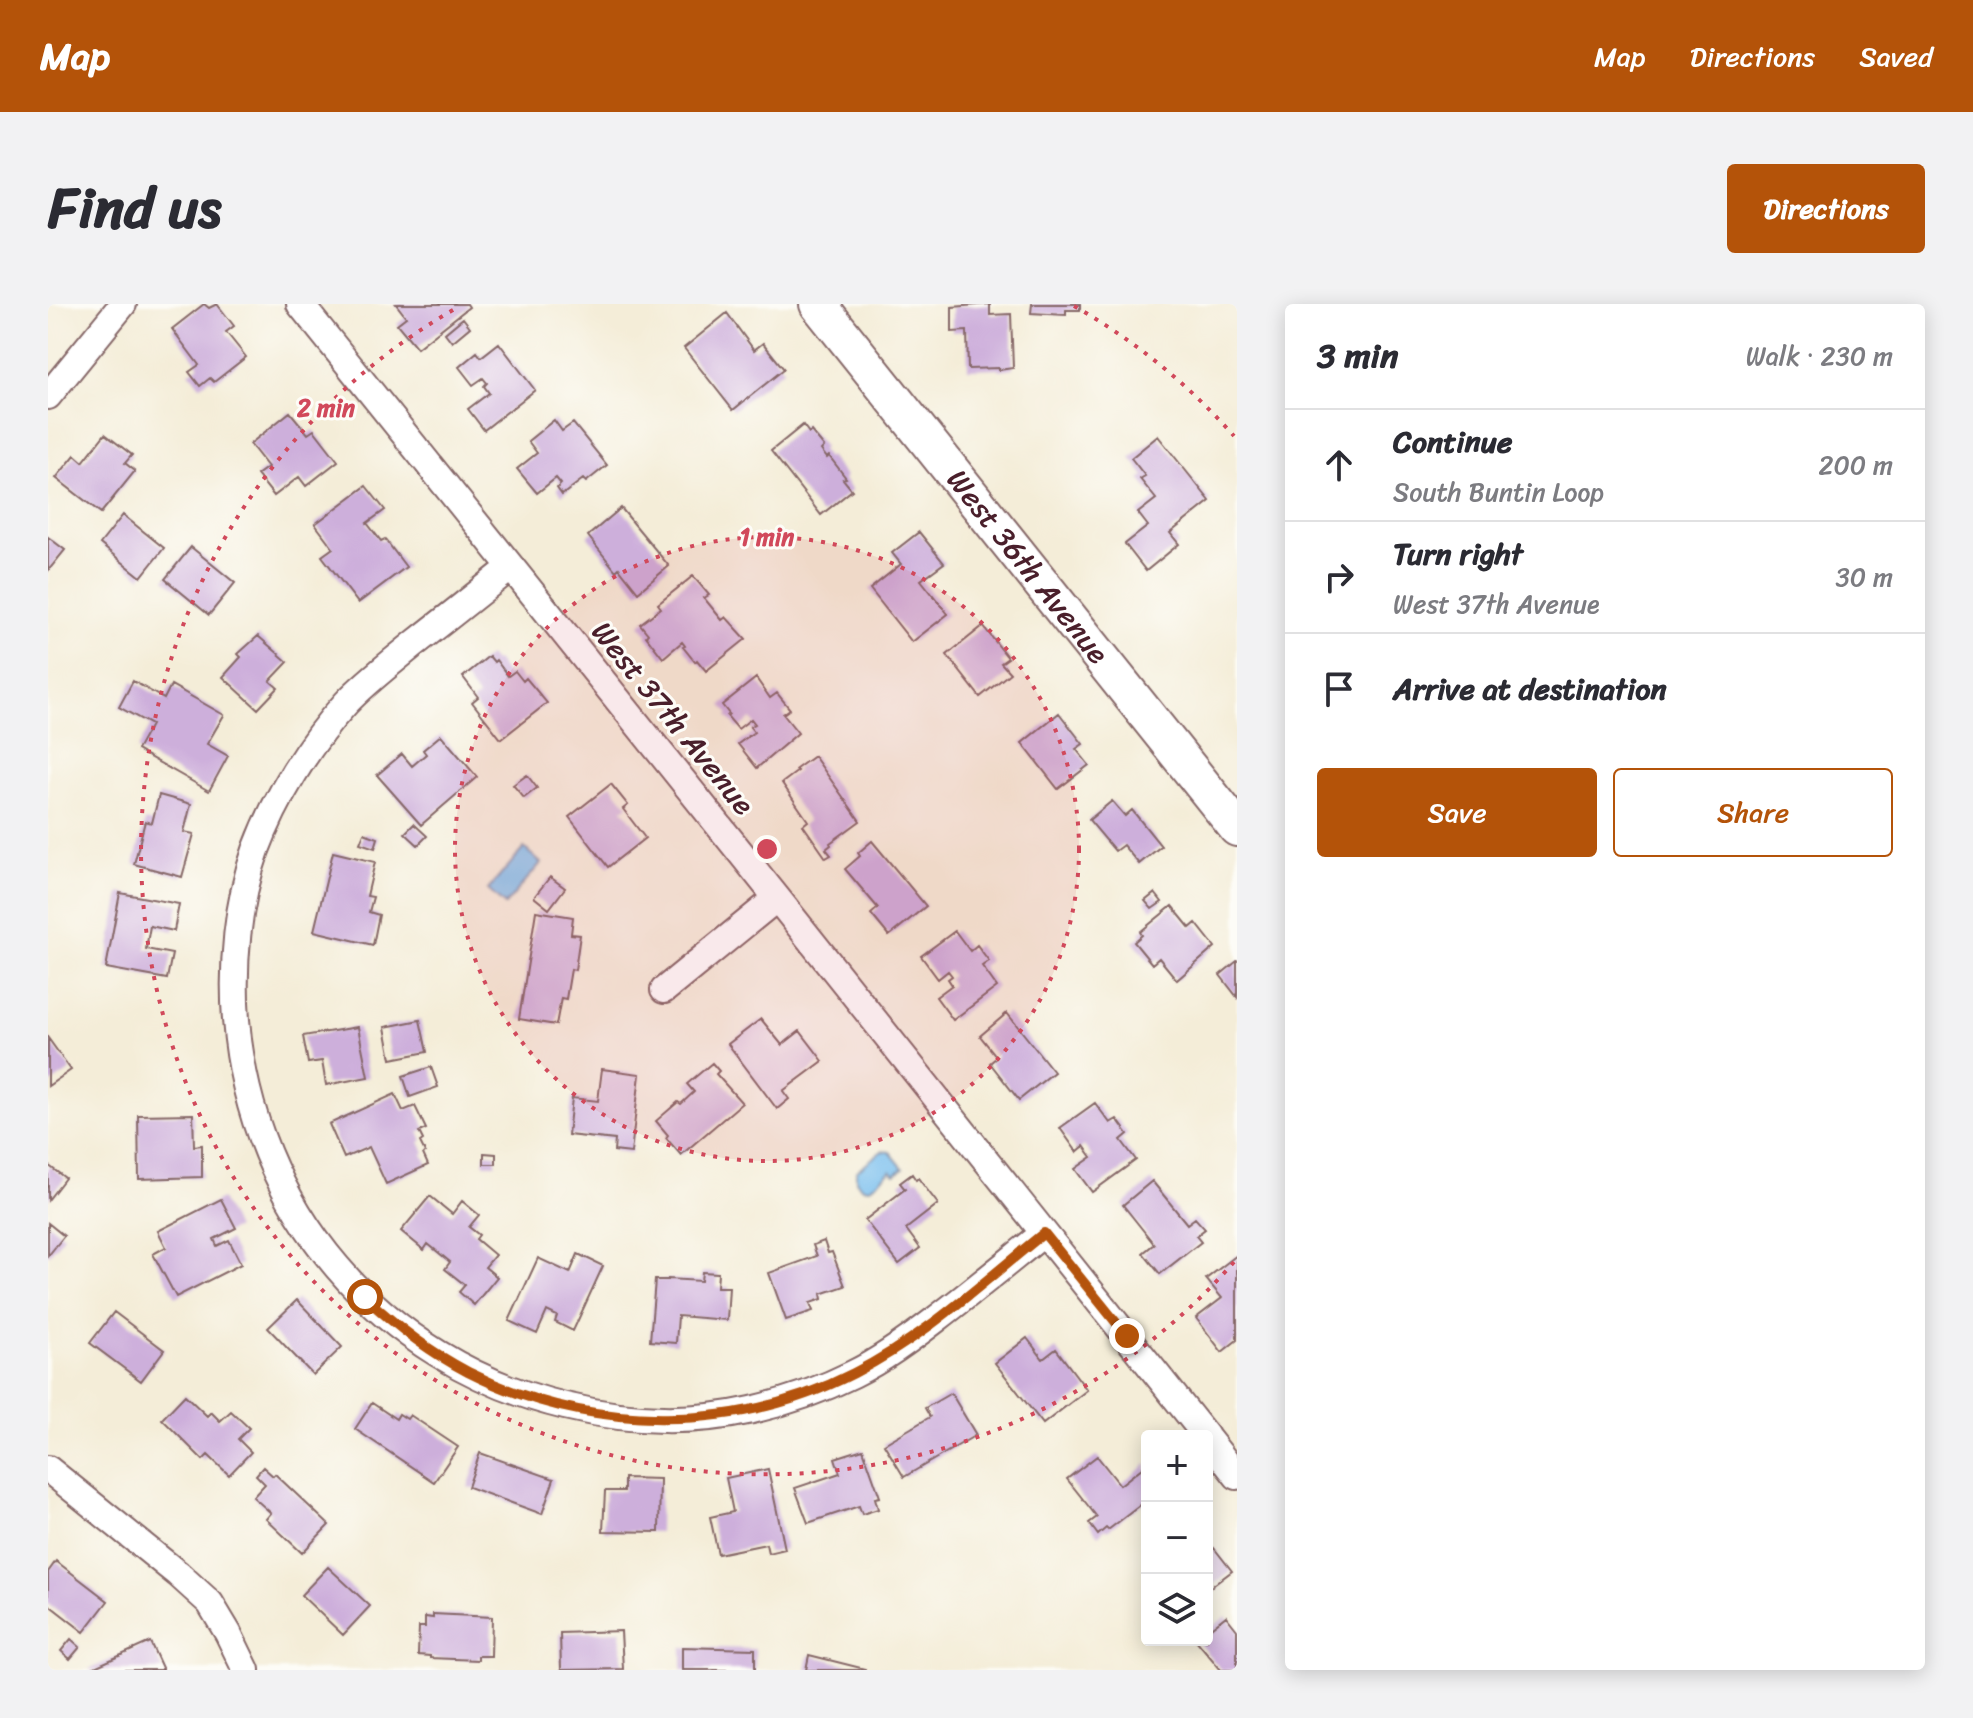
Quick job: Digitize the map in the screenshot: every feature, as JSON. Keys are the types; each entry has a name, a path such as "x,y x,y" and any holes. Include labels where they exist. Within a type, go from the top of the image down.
{"street":[{"path":"48,396 123,304"},
{"name":"West 37th Avenue","path":"300,304 1200,1430"},
{"name":"West 36th Avenue","path":"818,304 1237,828"},
{"path":"511,567 371,678 346,704 298,768 257,848 249,874 238,933 235,972 238,1046 244,1079 274,1169 317,1244 388,1318 467,1371 509,1390 589,1412 619,1417 674,1419 753,1410 852,1375 903,1344 1044,1233"},
{"path":"664,990 777,898"},
{"name":"West 37th Avenue","path":"1213,1446 1237,1476"},
{"path":"48,1469 210,1603 246,1670"}],"water":[{"path":"524,848 541,863 505,905 488,890"},
{"path":"882,1151 890,1152 903,1168 895,1174 891,1170 870,1188 861,1187 856,1180 856,1171"}],"building":[{"path":"204,304 209,308 217,304 234,326 226,332 246,357 214,382 210,378 200,386 189,372 199,365 172,329"},
{"path":"396,304 467,304 469,307 417,348 397,324 406,317"},
{"path":"990,304 990,315 1011,314 1013,368 968,369 967,331 952,332 952,307"},
{"path":"1032,304 1080,304 1080,310 1066,310 1066,315 1031,313"},
{"path":"727,313 754,350 763,343 784,369 733,410 684,348"},
{"path":"463,318 470,327 452,342 445,333"},
{"path":"499,343 535,390 484,430 468,409 489,393 484,386 487,383 483,378 473,385 459,367 477,352 481,357"},
{"path":"290,412 308,434 314,430 338,461 306,486 299,477 274,496 257,475 268,467 250,444"},
{"path":"554,420 562,431 573,423 607,465 586,482 583,479 562,495 557,488 561,484 556,478 537,493 517,469 537,453 528,441"},
{"path":"803,425 824,447 821,450 827,458 829,456 852,490 821,515 771,451"},
{"path":"105,434 132,455 125,463 135,471 101,513 56,478 75,455 83,462"},
{"path":"1158,436 1210,501 1170,533 1179,544 1146,571 1125,544 1148,526 1138,513 1156,499 1140,479 1145,476 1131,458"},
{"path":"366,486 385,510 367,523 381,541 385,539 406,567 358,603 322,556 333,548 315,524"},
{"path":"621,508 669,566 638,592 619,568 616,571 588,536"},
{"path":"123,515 164,548 141,577 100,544"},
{"path":"919,532 944,563 921,580 948,614 912,642 870,589 901,564 892,553"},
{"path":"48,537 65,550 48,571"},
{"path":"191,547 235,583 209,615 165,579"},
{"path":"693,576 709,595 704,598 722,620 726,617 746,639 706,671 697,660 695,662 682,642 663,658 640,624 661,608 658,604"},
{"path":"983,626 1008,658 1001,663 1010,673 980,697 947,655"},
{"path":"258,636 288,662 270,681 278,688 258,709 223,677 241,657 238,654"},
{"path":"489,656 508,676 515,671 523,681 526,678 547,703 501,739 472,702 478,697 463,677"},
{"path":"756,678 770,698 777,693 790,709 783,714 798,733 757,768 738,744 754,732 750,727 755,724 751,719 738,729 722,705"},
{"path":"133,681 164,699 171,685 224,715 207,744 228,756 209,791 137,750 151,725 119,707"},
{"path":"1059,713 1083,744 1076,749 1089,765 1058,789 1022,743"},
{"path":"441,735 477,777 421,825 377,775 402,754 412,766 426,754 423,750"},
{"path":"814,756 860,821 830,843 826,849 831,855 826,858 803,825 808,821 782,783"},
{"path":"527,775 537,788 524,798 513,785"},
{"path":"611,784 628,805 623,809 645,838 608,867 569,817"},
{"path":"159,795 191,804 184,832 194,834 182,877 134,864 145,821 152,823"},
{"path":"1112,801 1125,816 1132,810 1161,846 1139,864 1123,845 1115,851 1089,820"},
{"path":"414,824 427,836 418,845 405,833"},
{"path":"364,833 378,838 375,848 360,843"},
{"path":"872,841 926,906 889,936 871,914 878,908 845,869"},
{"path":"333,852 375,862 367,896 373,897 369,912 379,915 373,945 314,931"},
{"path":"550,877 565,888 549,909 534,897"},
{"path":"120,893 179,904 174,931 150,926 146,949 172,954 167,979 106,968"},
{"path":"1155,893 1162,902 1152,909 1145,901"},
{"path":"1172,906 1190,928 1196,923 1215,947 1177,980 1159,958 1152,964 1134,942 1142,935 1140,932"},
{"path":"536,911 573,917 571,934 580,935 575,970 571,969 566,999 561,998 556,1025 519,1019"},
{"path":"955,931 970,951 977,945 989,961 982,966 997,987 953,1020 936,997 952,985 948,979 952,976 948,971 938,979 921,956"},
{"path":"1237,961 1237,997 1220,975"},
{"path":"1007,1013 1054,1072 1019,1100 990,1063 997,1057 980,1036"},
{"path":"761,1019 782,1045 800,1031 823,1061 783,1091 789,1099 777,1109 728,1044"},
{"path":"420,1020 427,1052 391,1059 385,1027"},
{"path":"358,1027 368,1077 326,1085 322,1061 308,1063 303,1036"},
{"path":"48,1038 71,1070 48,1086"},
{"path":"712,1063 719,1071 716,1074 742,1103 681,1155 656,1121 694,1092 687,1084"},
{"path":"431,1067 438,1087 410,1097 403,1076"},
{"path":"602,1069 640,1074 631,1153 614,1151 615,1140 568,1135 572,1098 598,1101"},
{"path":"395,1094 403,1111 415,1106 426,1129 419,1132 428,1165 386,1184 369,1147 344,1158 329,1124"},
{"path":"1095,1103 1110,1123 1117,1119 1128,1134 1121,1140 1136,1160 1092,1192 1075,1169 1092,1157 1084,1146 1077,1152 1060,1128"},
{"path":"193,1114 194,1146 202,1145 202,1177 139,1179 138,1115"},
{"path":"484,1153 496,1154 496,1164 484,1164"},
{"path":"48,1165 65,1178 48,1200"},
{"path":"912,1174 938,1204 906,1229 920,1248 899,1264 865,1220 905,1189 900,1183"},
{"path":"1152,1181 1187,1224 1195,1218 1205,1229 1196,1236 1201,1242 1160,1274 1143,1253 1154,1244 1123,1205"},
{"path":"430,1196 452,1214 462,1201 479,1215 469,1227 479,1235 476,1239 495,1255 485,1267 497,1277 474,1305 459,1292 465,1285 445,1269 450,1262 428,1244 424,1250 401,1231"},
{"path":"221,1199 236,1228 214,1239 217,1246 229,1240 241,1264 176,1297 153,1254 166,1247 158,1231"},
{"path":"48,1223 64,1236 48,1256"},
{"path":"824,1241 828,1253 832,1252 845,1286 821,1294 822,1299 810,1303 813,1311 786,1320 769,1273 817,1256 813,1245"},
{"path":"578,1254 603,1266 573,1331 555,1322 557,1316 547,1311 537,1334 509,1321 538,1258 570,1273"},
{"path":"1237,1255 1237,1340 1222,1352 1196,1318 1222,1298 1206,1279"},
{"path":"702,1272 718,1273 717,1287 729,1287 727,1320 678,1316 676,1343 650,1341 655,1280 701,1281"},
{"path":"297,1300 342,1347 313,1375 268,1328"},
{"path":"114,1312 164,1350 141,1381 90,1343"},
{"path":"1027,1338 1043,1359 1056,1349 1087,1390 1043,1424 995,1363"},
{"path":"951,1393 976,1435 904,1477 884,1444 930,1417 925,1408"},
{"path":"185,1395 207,1416 211,1412 220,1421 231,1411 249,1428 238,1439 251,1452 229,1475 208,1455 203,1460 162,1419"},
{"path":"372,1403 396,1419 399,1414 407,1419 410,1415 458,1447 434,1482 355,1429"},
{"path":"863,1449 880,1497 875,1498 878,1509 862,1514 859,1506 808,1523 795,1488 840,1473 835,1458"},
{"path":"480,1453 554,1479 542,1514 468,1487"},
{"path":"1097,1456 1120,1485 1141,1469 1141,1505 1098,1535 1089,1523 1097,1517 1067,1479"},
{"path":"263,1467 273,1476 275,1474 329,1525 302,1553 266,1519 271,1513 253,1497 265,1484 256,1475"},
{"path":"768,1469 785,1549 768,1553 766,1544 718,1554 710,1517 733,1512 726,1478"},
{"path":"624,1478 660,1479 659,1532 603,1531 605,1491 624,1491"},
{"path":"1213,1549 1232,1571 1213,1585 1213,1574"},
{"path":"56,1561 108,1601 84,1632 48,1604 48,1572"},
{"path":"328,1567 370,1606 343,1635 301,1595"},
{"path":"433,1614 492,1617 491,1656 478,1656 478,1660 418,1655 419,1627 425,1627 425,1617 433,1618"},
{"path":"1226,1616 1237,1630 1237,1670 1221,1670 1201,1646 1213,1646 1213,1626"},
{"path":"621,1631 623,1669 561,1670 560,1633"},
{"path":"71,1639 80,1647 70,1659 61,1651"},
{"path":"150,1642 163,1670 88,1670"},
{"path":"682,1647 755,1649 755,1670 682,1670"},
{"path":"809,1655 865,1669 865,1670 806,1670"}],"route":[{"path":"365,1297 424,1345 494,1384 541,1400 619,1417 674,1419 753,1410 852,1375 903,1344 1044,1233 1127,1336"}]}
